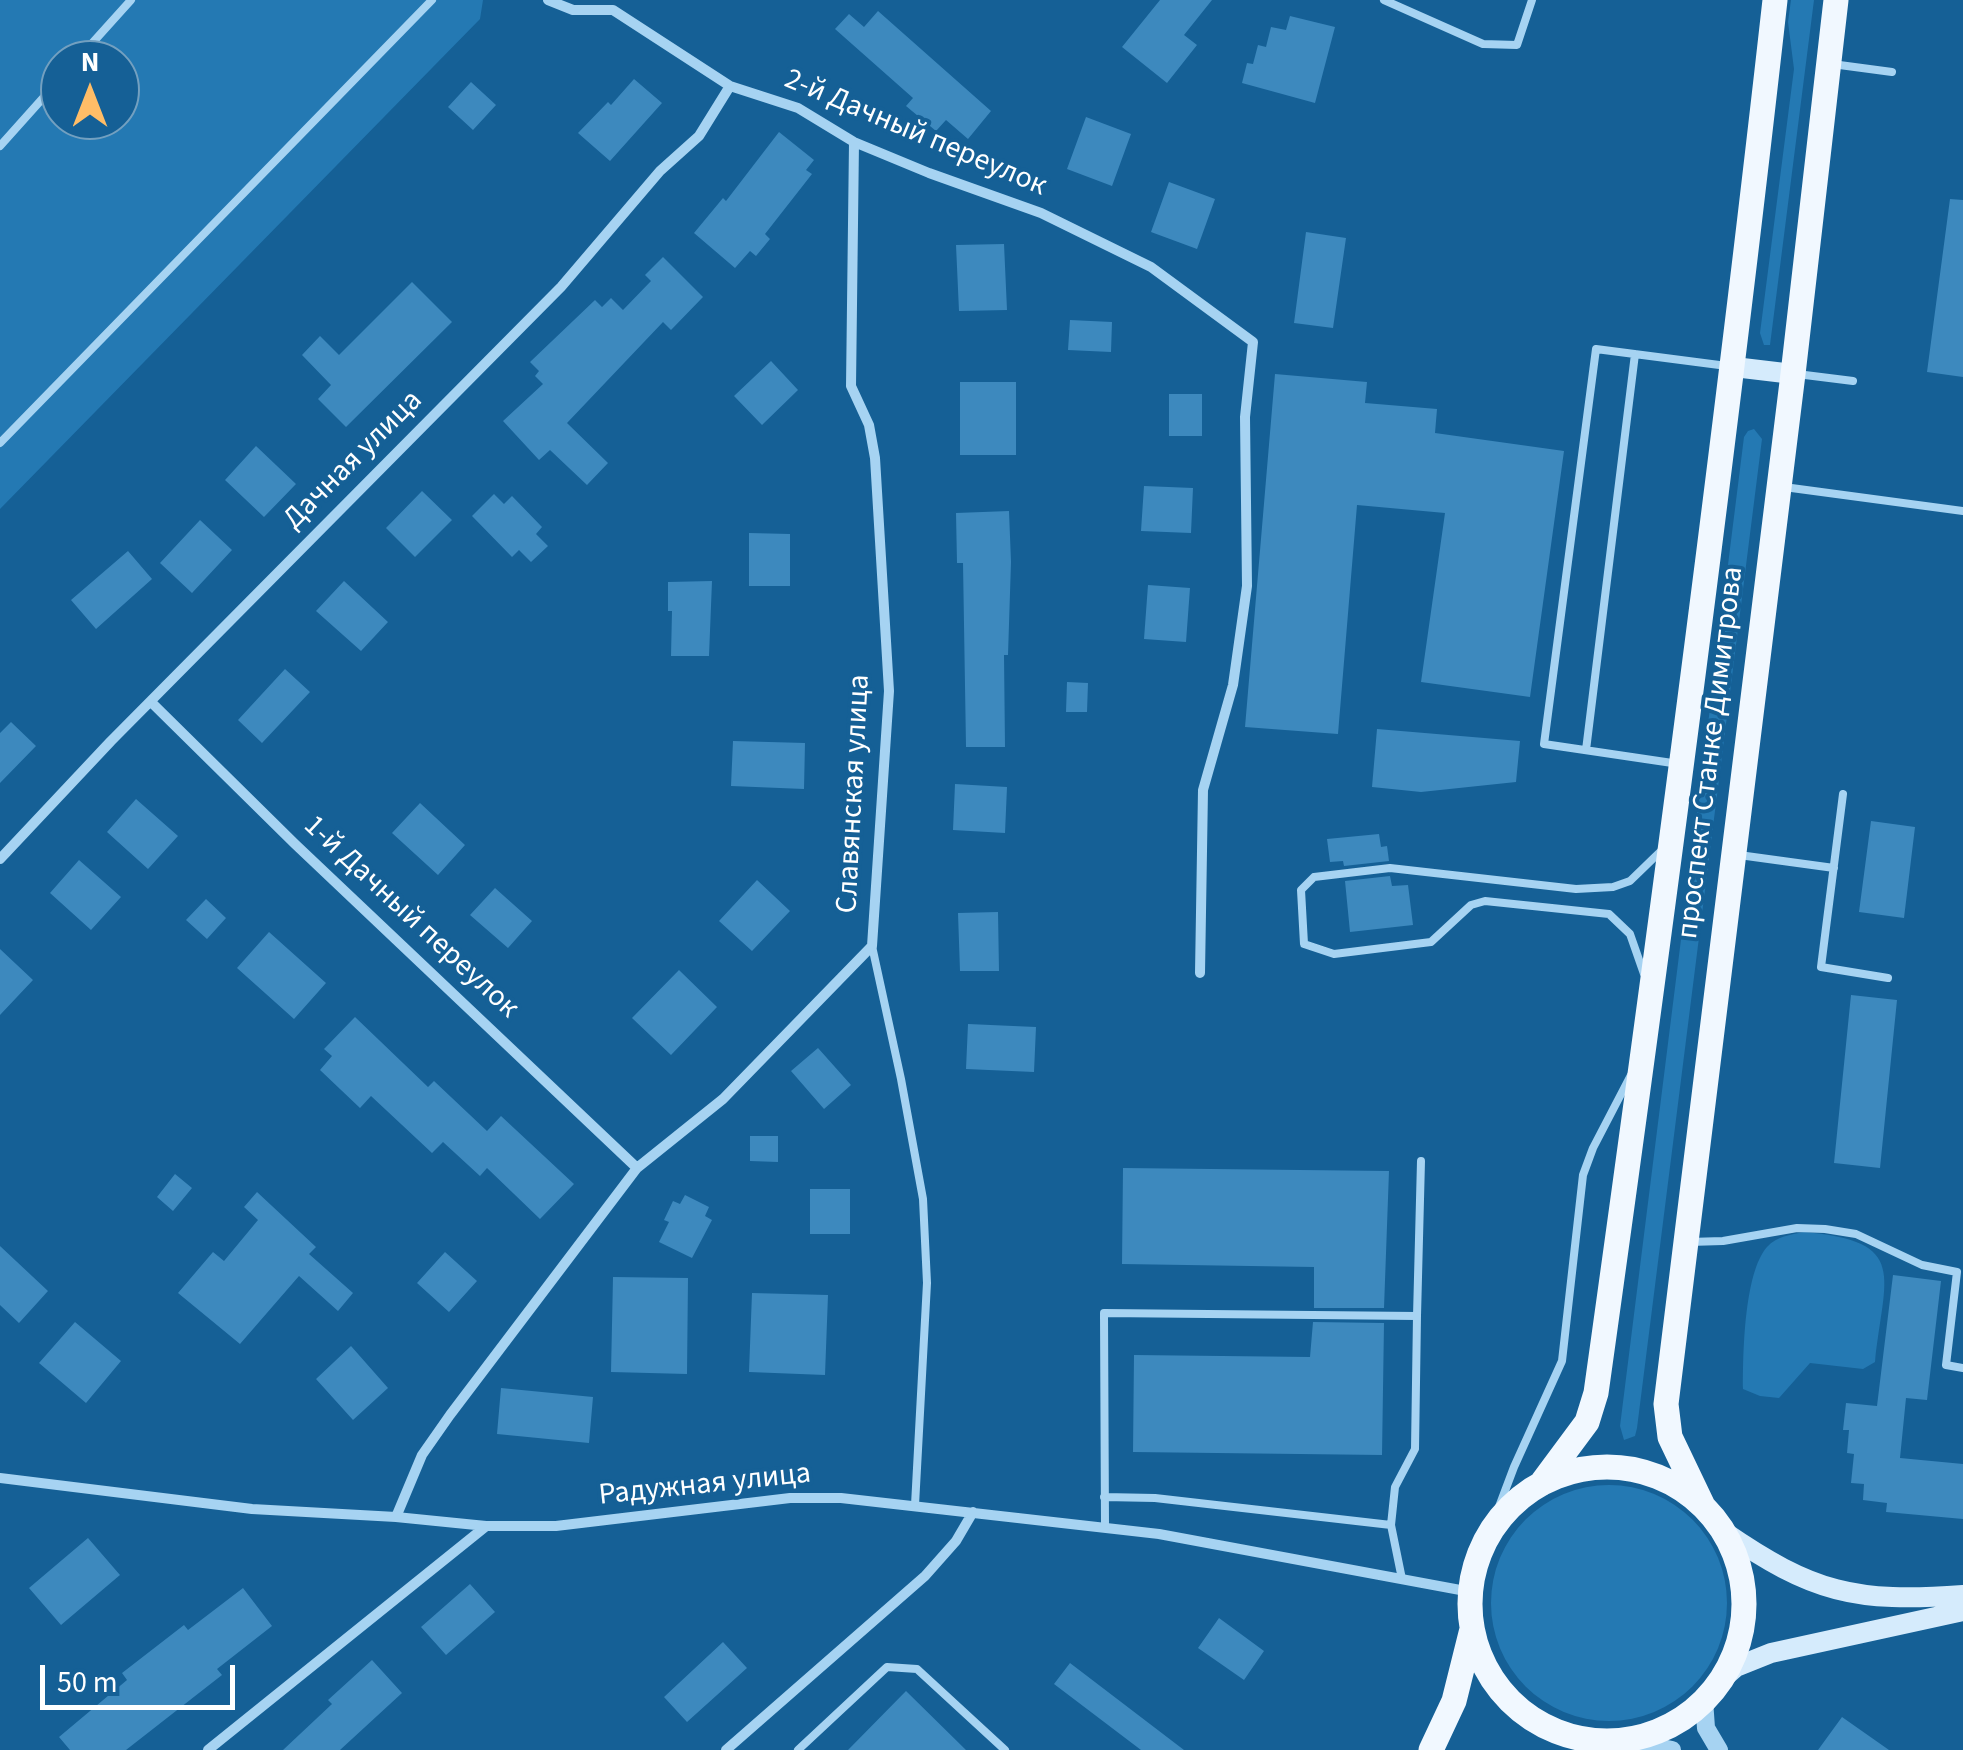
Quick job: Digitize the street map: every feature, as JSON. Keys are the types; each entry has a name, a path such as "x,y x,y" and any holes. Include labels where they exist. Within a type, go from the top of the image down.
{"main road":[{"name":"проспект Станке Димитрова","path":"1541,1484 1586,1422 1596,1393 1675,836 1776,0"},
{"name":"проспект Станке Димитрова","path":"1703,1506 1680,1462 1666,1416 1836,0"},
{"path":"1734,367 1793,374"},
{"path":"1432,1750 1454,1701 1472,1628 1471,1592 1478,1558 1488,1536 1511,1506 1541,1484 1588,1468 1638,1470 1684,1490 1723,1531 1740,1572 1744,1617 1736,1649 1712,1690"},
{"path":"1723,1531 1786,1571 1847,1593 1893,1599 1963,1595"},
{"path":"1543,1750 1649,1734 1671,1724 1736,1667 1771,1653 1963,1611"},
{"path":"1472,1628 1488,1671 1517,1706 1556,1731 1602,1740"}],"street":[{"name":"2-й Дачный переулок","path":"548,0 572,10 615,5 730,86 798,108 854,142 928,173 1041,213 1151,268 1254,342 1245,417 1248,586 1233,686 1203,790 1200,973"},
{"name":"Дачная улица","path":"0,859 561,286 660,171 698,136 730,86"},
{"name":"Славянская улица","path":"396,1516 422,1455 450,1414 638,1168 723,1100 872,946 888,691 876,458 870,424 851,386 854,142"},
{"name":"1-й Дачный переулок","path":"151,702 295,844 638,1168"},
{"name":"Радужная улица","path":"0,1478 252,1509 396,1516 486,1526 594,1523 790,1498 841,1498 1160,1534 1471,1592"},
{"path":"726,1750 926,1576 956,1541 973,1512"},
{"path":"208,1750 486,1526"},
{"path":"1712,1690 1706,1728 1719,1750"},
{"path":"1602,1740 1672,1750"}],"lane":[{"path":"95,40 131,0"},
{"path":"0,443 432,0"},
{"path":"1384,0 1483,44 1517,45 1532,0"},
{"path":"1829,64 1892,72"},
{"path":"0,146 40,101"},
{"path":"1684,765 1544,744 1596,350 1734,367"},
{"path":"1586,750 1634,354"},
{"path":"1793,374 1852,381"},
{"path":"1778,486 1963,511"},
{"path":"1843,794 1821,968 1888,978"},
{"path":"1651,1001 1630,934 1609,914 1485,901 1471,906 1430,942 1334,954 1304,944 1301,890 1314,877 1390,868 1576,888 1613,887 1630,881 1675,836"},
{"path":"1732,854 1834,868"},
{"path":"872,946 923,1199 926,1283 915,1505"},
{"path":"1488,1536 1562,1361 1583,1176 1592,1148 1644,1049"},
{"path":"1402,1580 1392,1525 1396,1488 1415,1449 1421,1161"},
{"path":"1684,1242 1723,1241 1797,1228 1826,1229 1856,1234 1922,1265 1960,1273 1946,1366 1963,1368"},
{"path":"1105,1527 1104,1313 1417,1316"},
{"path":"1104,1498 1155,1498 1392,1525"},
{"path":"798,1750 887,1667 917,1669 1006,1750"}],"shaded area":[{"path":"0,0 483,0 480,19 0,509"},
{"path":"1791,0 1814,0 1770,345 1764,345 1760,333 1794,69 1788,22"},
{"path":"1754,429 1762,439 1637,1428 1635,1436 1624,1440 1620,1426 1744,437"},
{"path":"1804,1232 1861,1244 1875,1254 1883,1268 1883,1307 1875,1362 1863,1369 1810,1363 1779,1398 1760,1396 1743,1389 1746,1315 1754,1275 1759,1259 1771,1243"},
{"path":"1609,1485 1654,1494 1692,1520 1718,1558 1727,1603 1718,1648 1692,1686 1654,1712 1609,1721 1564,1712 1526,1686 1500,1648 1491,1603 1500,1558 1526,1520 1564,1494"}],"building":[{"path":"1160,0 1212,0 1184,35 1197,45 1167,83 1122,47"},
{"path":"878,11 991,111 968,139 946,120 936,131 906,106 913,98 835,29 849,14 864,27"},
{"path":"1290,16 1335,27 1315,103 1242,83 1247,63 1253,64 1258,45 1266,47 1271,27 1286,30"},
{"path":"634,79 662,103 610,161 578,133"},
{"path":"471,82 496,105 473,130 448,107"},
{"path":"1086,117 1131,134 1112,186 1067,169"},
{"path":"779,132 814,160 806,170 812,174 765,234 770,239 756,256 750,251 735,268 694,233 723,198 726,201"},
{"path":"1169,182 1215,199 1197,249 1151,232"},
{"path":"1950,199 1963,200 1963,377 1927,372"},
{"path":"1306,232 1346,238 1333,328 1294,323"},
{"path":"1004,244 1007,310 959,311 956,245"},
{"path":"663,257 703,297 671,330 663,322 567,423 608,463 587,485 550,450 539,460 503,421 543,384 535,376 539,371 530,362 595,300 602,307 611,298 623,310 651,281 645,275"},
{"path":"412,282 452,322 346,427 318,399 331,385 302,355 320,336 339,355"},
{"path":"1070,320 1112,322 1111,352 1068,350"},
{"path":"771,361 798,390 762,425 734,396"},
{"path":"1275,374 1367,382 1365,403 1437,409 1435,433 1564,451 1530,697 1421,682 1445,513 1357,505 1338,734 1245,727"},
{"path":"960,382 1016,382 1016,455 960,455"},
{"path":"1169,394 1202,394 1202,436 1169,436"},
{"path":"256,446 296,484 264,517 225,480"},
{"path":"1144,486 1193,488 1191,533 1141,531"},
{"path":"422,491 452,520 415,557 386,528"},
{"path":"494,494 504,504 512,496 542,527 536,534 548,546 531,562 519,550 512,557 472,516"},
{"path":"1009,511 1005,747 966,747 963,563 957,563 956,513"},
{"path":"200,520 232,550 192,593 160,563"},
{"path":"749,533 790,534 790,586 749,586"},
{"path":"128,551 152,579 96,629 71,600"},
{"path":"344,581 388,622 361,651 316,611"},
{"path":"712,581 709,656 671,656 668,582"},
{"path":"1148,585 1190,588 1186,642 1144,639"},
{"path":"285,669 310,692 262,743 238,720"},
{"path":"1067,682 1088,683 1087,712 1066,712"},
{"path":"11,722 36,746 0,783 0,733"},
{"path":"1377,729 1520,741 1516,782 1421,792 1372,787"},
{"path":"733,741 805,743 804,789 731,786"},
{"path":"955,784 1007,787 1005,833 953,830"},
{"path":"136,799 178,836 148,869 107,832"},
{"path":"420,803 465,845 438,875 392,833"},
{"path":"1871,821 1915,827 1904,918 1859,912"},
{"path":"1379,834 1381,847 1387,846 1389,861 1344,866 1343,861 1330,862 1327,839"},
{"path":"79,860 121,897 91,930 50,893"},
{"path":"1390,876 1392,886 1408,885 1413,925 1350,932 1345,881"},
{"path":"757,880 790,911 752,951 719,921"},
{"path":"495,888 532,921 508,948 470,915"},
{"path":"206,899 226,918 207,939 186,920"},
{"path":"998,912 999,971 960,971 958,913"},
{"path":"269,932 326,983 294,1019 237,968"},
{"path":"0,949 33,980 0,1015"},
{"path":"679,970 717,1007 671,1055 632,1018"},
{"path":"1851,995 1897,1000 1880,1168 1834,1163"},
{"path":"355,1017 428,1087 434,1081 487,1131 501,1116 574,1184 540,1219 487,1168 480,1176 443,1142 432,1153 371,1096 360,1108 320,1070 332,1056 324,1049"},
{"path":"968,1024 1036,1027 1034,1072 966,1069"},
{"path":"818,1048 851,1085 824,1109 791,1071"},
{"path":"750,1136 778,1136 778,1162 750,1161"},
{"path":"1123,1168 1389,1171 1384,1308 1314,1308 1314,1267 1122,1264"},
{"path":"175,1174 192,1188 173,1211 157,1197"},
{"path":"810,1189 850,1189 850,1234 810,1234"},
{"path":"257,1192 316,1247 309,1254 353,1293 338,1311 299,1276 240,1344 178,1293 213,1252 224,1261 258,1220 244,1207"},
{"path":"685,1195 709,1207 705,1216 712,1220 692,1258 659,1242 669,1222 664,1220 673,1201 680,1204"},
{"path":"0,1246 48,1291 19,1323 0,1305"},
{"path":"445,1252 477,1281 449,1312 417,1283"},
{"path":"1893,1275 1941,1281 1927,1400 1906,1398 1900,1458 1963,1464 1963,1519 1886,1512 1887,1503 1863,1500 1864,1484 1851,1483 1854,1454 1847,1453 1849,1430 1843,1430 1846,1403 1877,1406"},
{"path":"613,1277 688,1278 687,1374 611,1372"},
{"path":"752,1293 828,1295 825,1375 749,1372"},
{"path":"75,1322 121,1361 86,1403 39,1363"},
{"path":"1313,1322 1384,1323 1382,1455 1133,1452 1134,1355 1310,1357"},
{"path":"351,1346 388,1388 353,1420 316,1379"},
{"path":"501,1388 593,1397 589,1443 497,1434"},
{"path":"88,1538 120,1575 61,1625 29,1588"},
{"path":"470,1584 495,1612 446,1655 421,1627"},
{"path":"243,1588 272,1626 217,1669 222,1675 126,1750 70,1750 59,1737 127,1680 122,1673 184,1625 188,1630"},
{"path":"1219,1618 1264,1651 1244,1680 1198,1648"},
{"path":"723,1642 747,1668 687,1722 664,1697"},
{"path":"372,1660 402,1693 340,1750 283,1750 332,1704 328,1700"},
{"path":"1070,1663 1184,1750 1141,1750 1054,1684"},
{"path":"906,1691 966,1750 848,1750"},
{"path":"1842,1717 1889,1750 1818,1750"}]}
